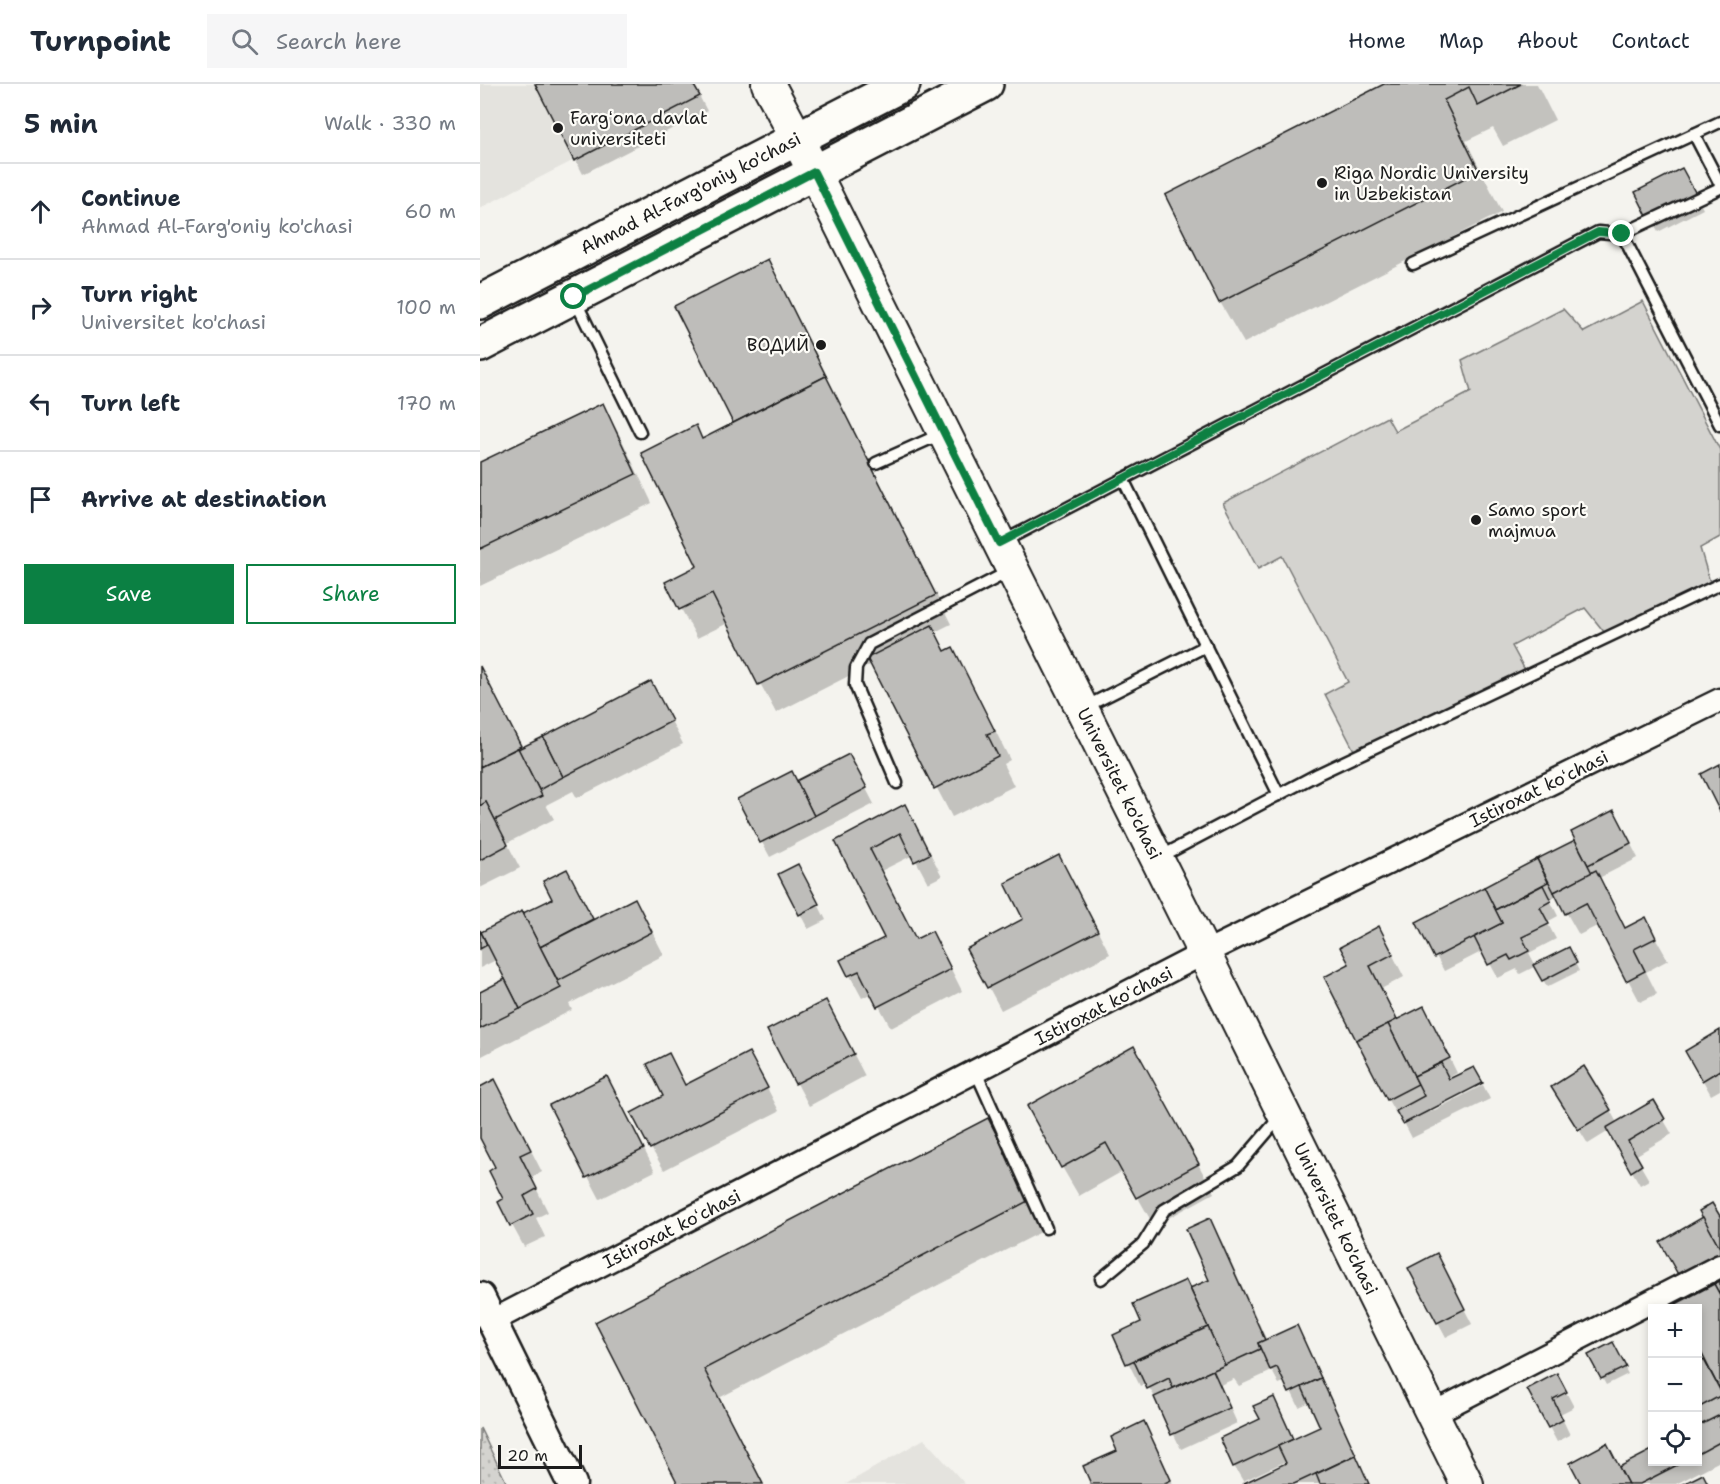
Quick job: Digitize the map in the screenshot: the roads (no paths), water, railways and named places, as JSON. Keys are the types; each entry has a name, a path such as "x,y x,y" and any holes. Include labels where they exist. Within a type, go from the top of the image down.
{"main road":[{"name":"Universitet ko'chasi","path":"768,84 1157,858 1467,1484"},
{"name":"Ahmad Al-Farg'oniy ko'chasi","path":"480,302 903,84"},
{"name":"Ahmad Al-Farg'oniy ko'chasi","path":"480,345 986,84"}],"street":[{"name":"Istiroxat koʻchasi","path":"486,1309 976,1072 1204,953 1720,700"},
{"path":"1432,1414 1720,1266"},
{"path":"486,1309 572,1484"}],"lane":[{"path":"1413,264 1720,122"},
{"path":"897,783 855,685 856,668 869,644 1123,479 1598,232 1622,234 1720,186 1694,134"},
{"path":"1622,234 1720,425"},
{"path":"574,297 640,432"},
{"path":"876,464 944,433"},
{"path":"1123,479 1279,795"},
{"path":"1157,858 1318,774 1720,584"},
{"path":"1082,708 1206,646"},
{"path":"976,1072 1046,1227"},
{"path":"1101,1279 1143,1244 1164,1210 1238,1166 1284,1113"}],"place":[{"name":"Fargʻona davlat universiteti","path":"558,128"},
{"name":"Riga Nordic University in Uzbekistan","path":"1322,183"},
{"name":"ВОДИЙ","path":"821,345"},
{"name":"Samo sport majmua","path":"1476,520"}]}
